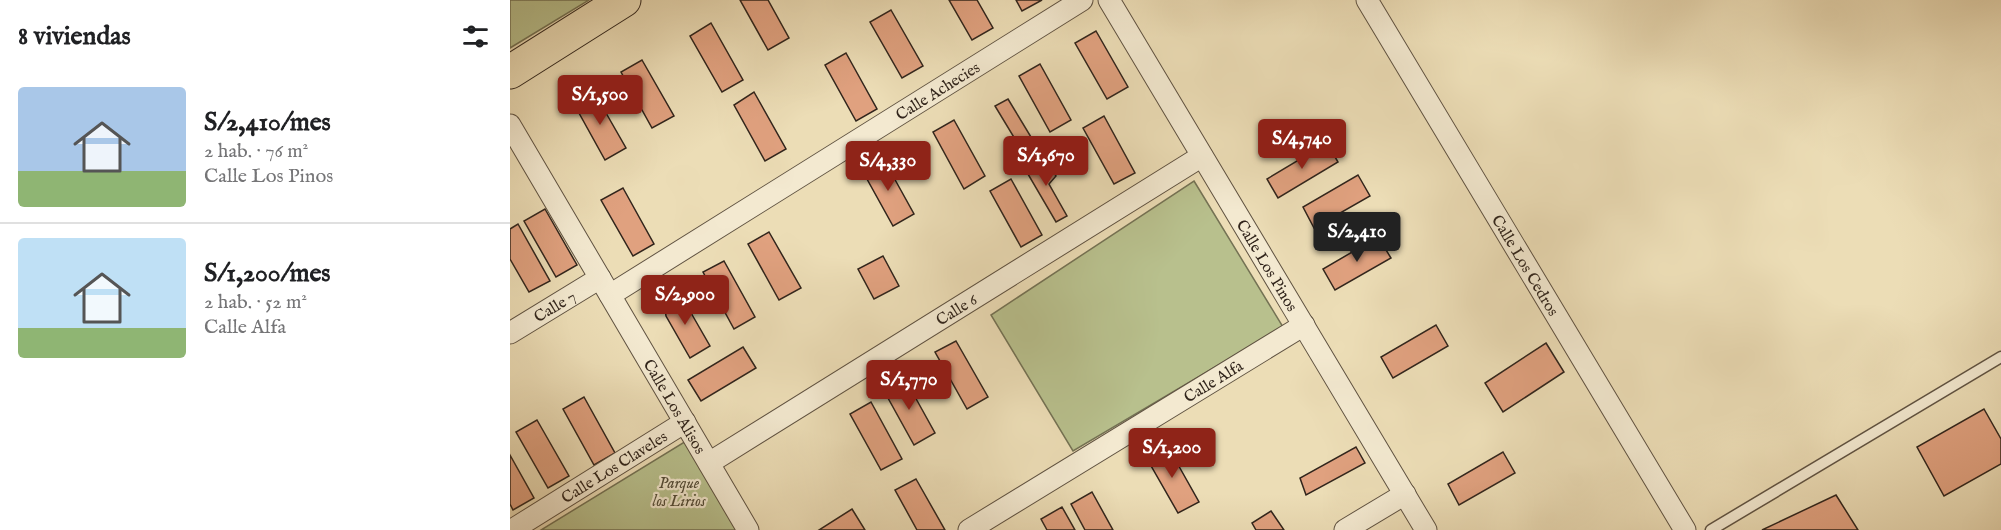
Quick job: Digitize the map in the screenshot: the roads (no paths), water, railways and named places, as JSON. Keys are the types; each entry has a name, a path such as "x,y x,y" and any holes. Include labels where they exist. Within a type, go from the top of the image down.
{"main road":[{"path":"510,72 624,0"}],"street":[{"name":"Calle Achecies","path":"605,286 1082,0"},
{"name":"Calle Los Pinos","path":"1109,0 1426,530"},
{"name":"Calle Los Cedros","path":"1367,0 1685,530"},
{"name":"Calle Los Alisos","path":"510,125 748,530"},
{"name":"Calle 6","path":"709,464 1202,156"},
{"name":"Calle 7","path":"510,333 605,286"},
{"name":"Calle Alfa","path":"969,530 1304,325"},
{"name":"Calle Los Claveles","path":"512,530 685,422"},
{"path":"1346,530 1405,494"}],"lane":[{"path":"1711,530 2001,357"}],"park label":[{"name":"Parque los Lirios","path":"679,491"}]}
